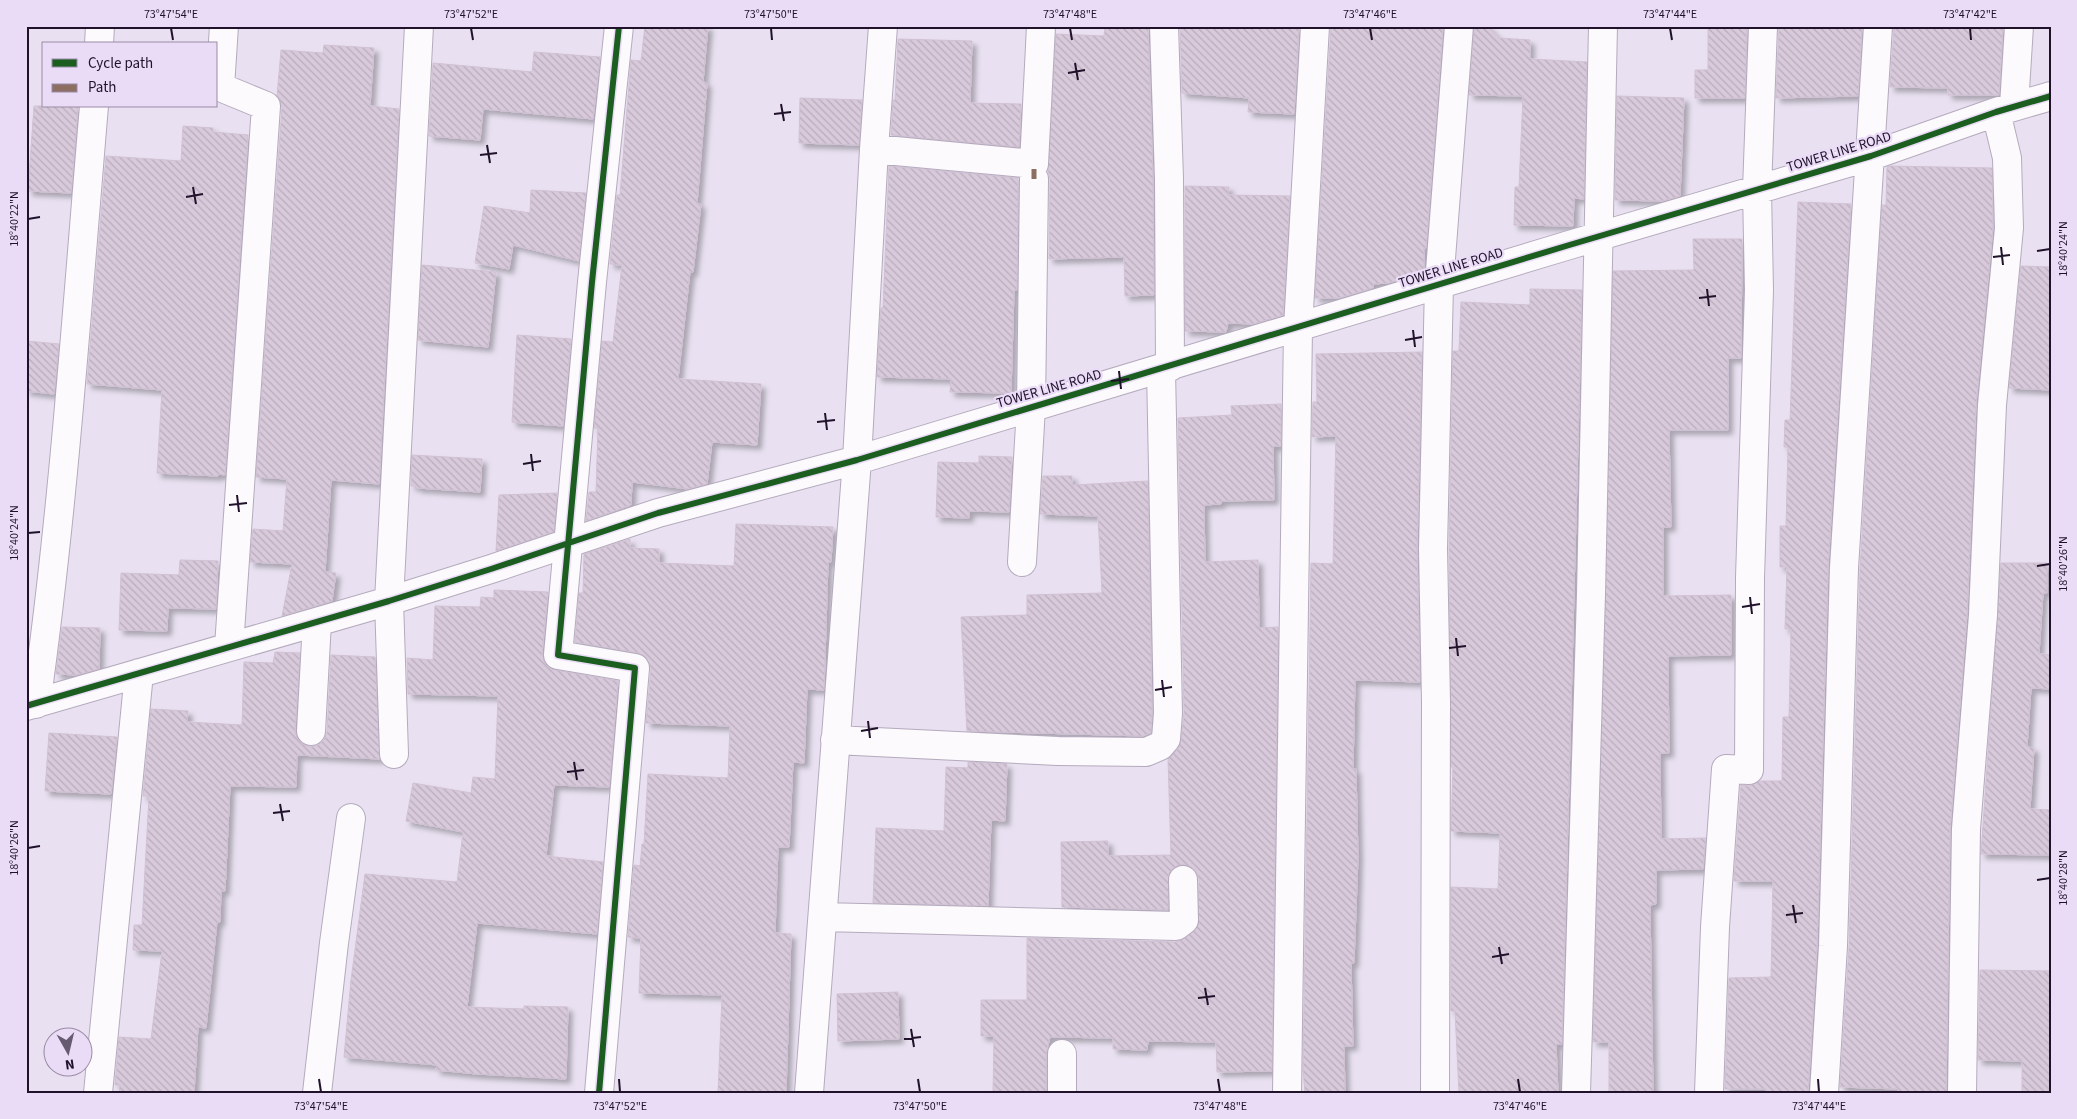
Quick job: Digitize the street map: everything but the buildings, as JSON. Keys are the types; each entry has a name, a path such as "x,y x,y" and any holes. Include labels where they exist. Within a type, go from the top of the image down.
{"street":[{"path":"99,42 100,26"},
{"path":"224,26 220,87 266,106 228,646"},
{"path":"394,754 389,601 419,26"},
{"path":"599,1093 635,668 558,655 592,282 620,26"},
{"path":"809,1093 857,460 874,149 884,26"},
{"path":"874,149 1034,164 1041,26"},
{"path":"835,740 1058,751 1146,752 1160,746 1166,739 1168,713 1164,26"},
{"path":"1287,1093 1298,328 1315,26"},
{"path":"1435,1093 1436,702 1433,549 1439,284 1459,26"},
{"path":"1576,1093 1603,26"},
{"path":"1708,1093 1715,927 1726,769 1749,770 1750,578 1759,290 1757,190 1764,26"},
{"path":"1824,1093 1834,927 1844,568 1878,26"},
{"path":"1962,1093 1966,829 1982,615 1992,405 2008,228 2005,109 2019,26"},
{"name":"TOWER LINE ROAD","path":"31,705 228,646 389,601 658,512 857,460 1871,156 2005,109 2051,96"},
{"path":"31,705 55,546 94,108"},
{"path":"1022,562 1031,408 1034,179"},
{"path":"311,731 317,622"},
{"path":"98,1093 139,673"},
{"path":"317,1093 334,943 352,818"},
{"path":"823,917 1176,926 1184,920 1183,880"},
{"path":"1062,1054 1062,1093"}],"marked path":[{"path":"1034,164 1034,179"}],"cycle path":[{"path":"599,1093 635,668 558,655 592,282 619,26"},
{"path":"26,706 389,601 658,513 857,460 1871,156 1996,112 2051,96"}]}
